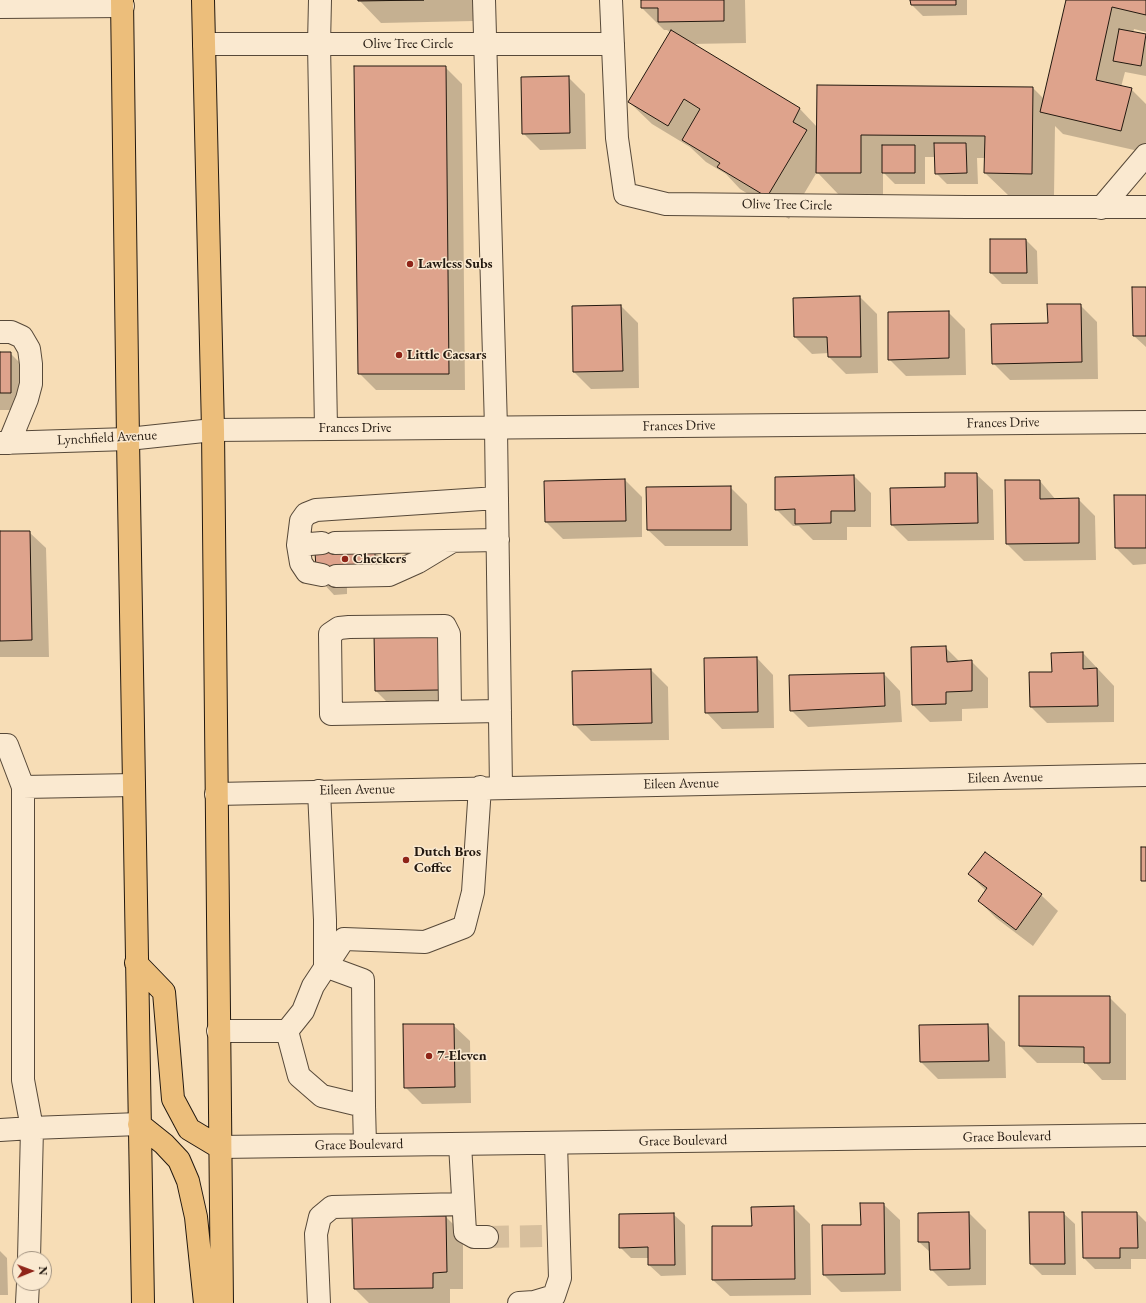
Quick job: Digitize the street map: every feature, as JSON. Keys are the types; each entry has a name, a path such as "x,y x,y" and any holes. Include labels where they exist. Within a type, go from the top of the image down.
{"main road":[{"path":"203,0 213,430 219,1147 222,1303"},
{"path":"122,3 136,963 143,1303"},
{"path":"136,963 164,992 173,1099 189,1129 219,1147"},
{"path":"139,1124 164,1144 179,1160 188,1181 196,1217 205,1303"}],"street":[{"path":"320,0 319,44 326,428"},
{"path":"287,1031 303,1011 313,986 344,939 425,942 464,927 473,892 491,788 500,711 496,428 484,44 484,0"},
{"name":"Olive Tree Circle","path":"610,0 617,138 625,194 666,204 1101,208 1146,207"},
{"path":"0,7 122,3"},
{"name":"Olive Tree Circle","path":"204,44 613,44"},
{"path":"1101,208 1146,155"},
{"path":"0,332 11,332 22,337 28,349 31,364 31,384 27,399 5,443"},
{"name":"Frances Drive","path":"213,430 1146,422"},
{"name":"Lynchfield Avenue","path":"5,443 128,439 213,430"},
{"path":"451,542 418,562 389,575 329,576 307,572 301,563 298,545 301,521 306,514 316,510 497,498"},
{"path":"298,545 418,540 451,542 498,540"},
{"path":"450,712 449,634 445,626 349,626 339,628 330,634 331,714 450,712 500,711"},
{"path":"0,745 7,745 13,779 23,1080 32,1128 29,1251"},
{"name":"Eileen Avenue","path":"216,794 1146,775"},
{"path":"13,779 134,785"},
{"path":"319,791 325,920 325,966"},
{"path":"325,966 364,980 365,1145"},
{"path":"218,1031 287,1031"},
{"path":"287,1031 299,1076 322,1096 364,1106"},
{"path":"0,1130 139,1124"},
{"name":"Grace Boulevard","path":"219,1147 1146,1135"},
{"path":"519,1303 534,1302 554,1296 560,1278 552,1235 556,1143"},
{"path":"460,1144 465,1232 474,1237 487,1237"},
{"path":"319,1303 316,1234 320,1217 332,1207 463,1204"},
{"path":"27,1303 28,1291"}],"building":[{"path":"358,0 424,0 358,1"},
{"path":"641,0 724,0 724,21 658,22 658,8 641,8"},
{"path":"910,0 956,0 956,5 911,5"},
{"path":"1066,0 1146,0 1146,15 1112,7 1096,80 1132,88 1121,131 1040,112"},
{"path":"1119,29 1146,34 1141,66 1113,61"},
{"path":"671,30 800,108 793,122 807,130 767,197 717,167 720,163 682,140 700,109 684,99 668,126 628,102"},
{"path":"354,66 446,66 449,374 358,374"},
{"path":"569,76 570,133 522,134 521,77"},
{"path":"817,85 1033,87 1032,174 984,173 985,136 861,135 861,173 816,173"},
{"path":"934,143 966,143 967,173 935,174"},
{"path":"882,145 915,145 915,173 882,173"},
{"path":"990,239 1026,239 1027,273 990,273"},
{"path":"1132,287 1146,287 1146,336 1133,336"},
{"path":"860,296 861,357 828,357 827,337 794,337 793,298"},
{"path":"1047,304 1081,304 1082,362 992,364 991,324 1048,323"},
{"path":"621,305 623,371 573,372 572,306"},
{"path":"949,311 949,358 888,360 888,312"},
{"path":"0,352 11,352 11,393 0,393"},
{"path":"945,473 977,473 978,523 891,525 890,488 945,487"},
{"path":"854,475 855,511 831,511 831,523 795,524 795,509 775,510 775,477"},
{"path":"625,479 626,521 545,522 544,481"},
{"path":"1005,480 1040,480 1040,499 1079,498 1079,543 1006,544"},
{"path":"731,486 731,530 647,530 646,487"},
{"path":"1114,495 1146,495 1146,548 1115,548"},
{"path":"0,531 30,531 32,640 0,641"},
{"name":"Checkers","path":"335,534 375,551 375,567 336,584 322,584 316,568 315,552 322,535"},
{"path":"438,633 439,690 375,691 374,634"},
{"path":"946,646 947,662 972,660 972,691 946,692 946,704 912,705 911,647"},
{"path":"1083,652 1083,669 1097,668 1098,706 1030,707 1029,672 1052,672 1051,653"},
{"path":"757,657 758,712 705,713 704,658"},
{"path":"651,669 652,723 573,725 572,671"},
{"path":"884,673 885,706 790,711 789,675"},
{"path":"1141,847 1146,847 1146,881 1141,881"},
{"path":"985,852 1042,894 1016,930 978,901 987,888 968,874"},
{"path":"1019,996 1110,996 1110,1063 1084,1063 1084,1047 1019,1046"},
{"name":"7-Eleven","path":"403,1024 454,1024 455,1087 404,1088"},
{"path":"988,1024 989,1061 920,1062 919,1025"},
{"path":"860,1203 884,1203 885,1274 823,1275 822,1225 861,1225"},
{"path":"794,1206 795,1279 712,1280 712,1226 752,1226 751,1207"},
{"path":"969,1212 970,1269 930,1270 929,1242 918,1242 918,1213"},
{"path":"1029,1212 1064,1212 1065,1264 1030,1264"},
{"path":"1082,1212 1137,1212 1138,1248 1120,1248 1120,1258 1083,1258"},
{"path":"674,1213 675,1265 648,1265 648,1247 619,1248 619,1214"},
{"path":"446,1216 447,1272 433,1273 433,1288 354,1289 352,1217"}],"tunnel":[{"path":"487,1237 545,1236"}],"place":[{"name":"Lawless Subs","path":"410,264"},
{"name":"Little Caesars","path":"399,355"},
{"name":"Checkers","path":"345,559"},
{"name":"Dutch Bros Coffee","path":"406,860"},
{"name":"7-Eleven","path":"429,1056"}]}
